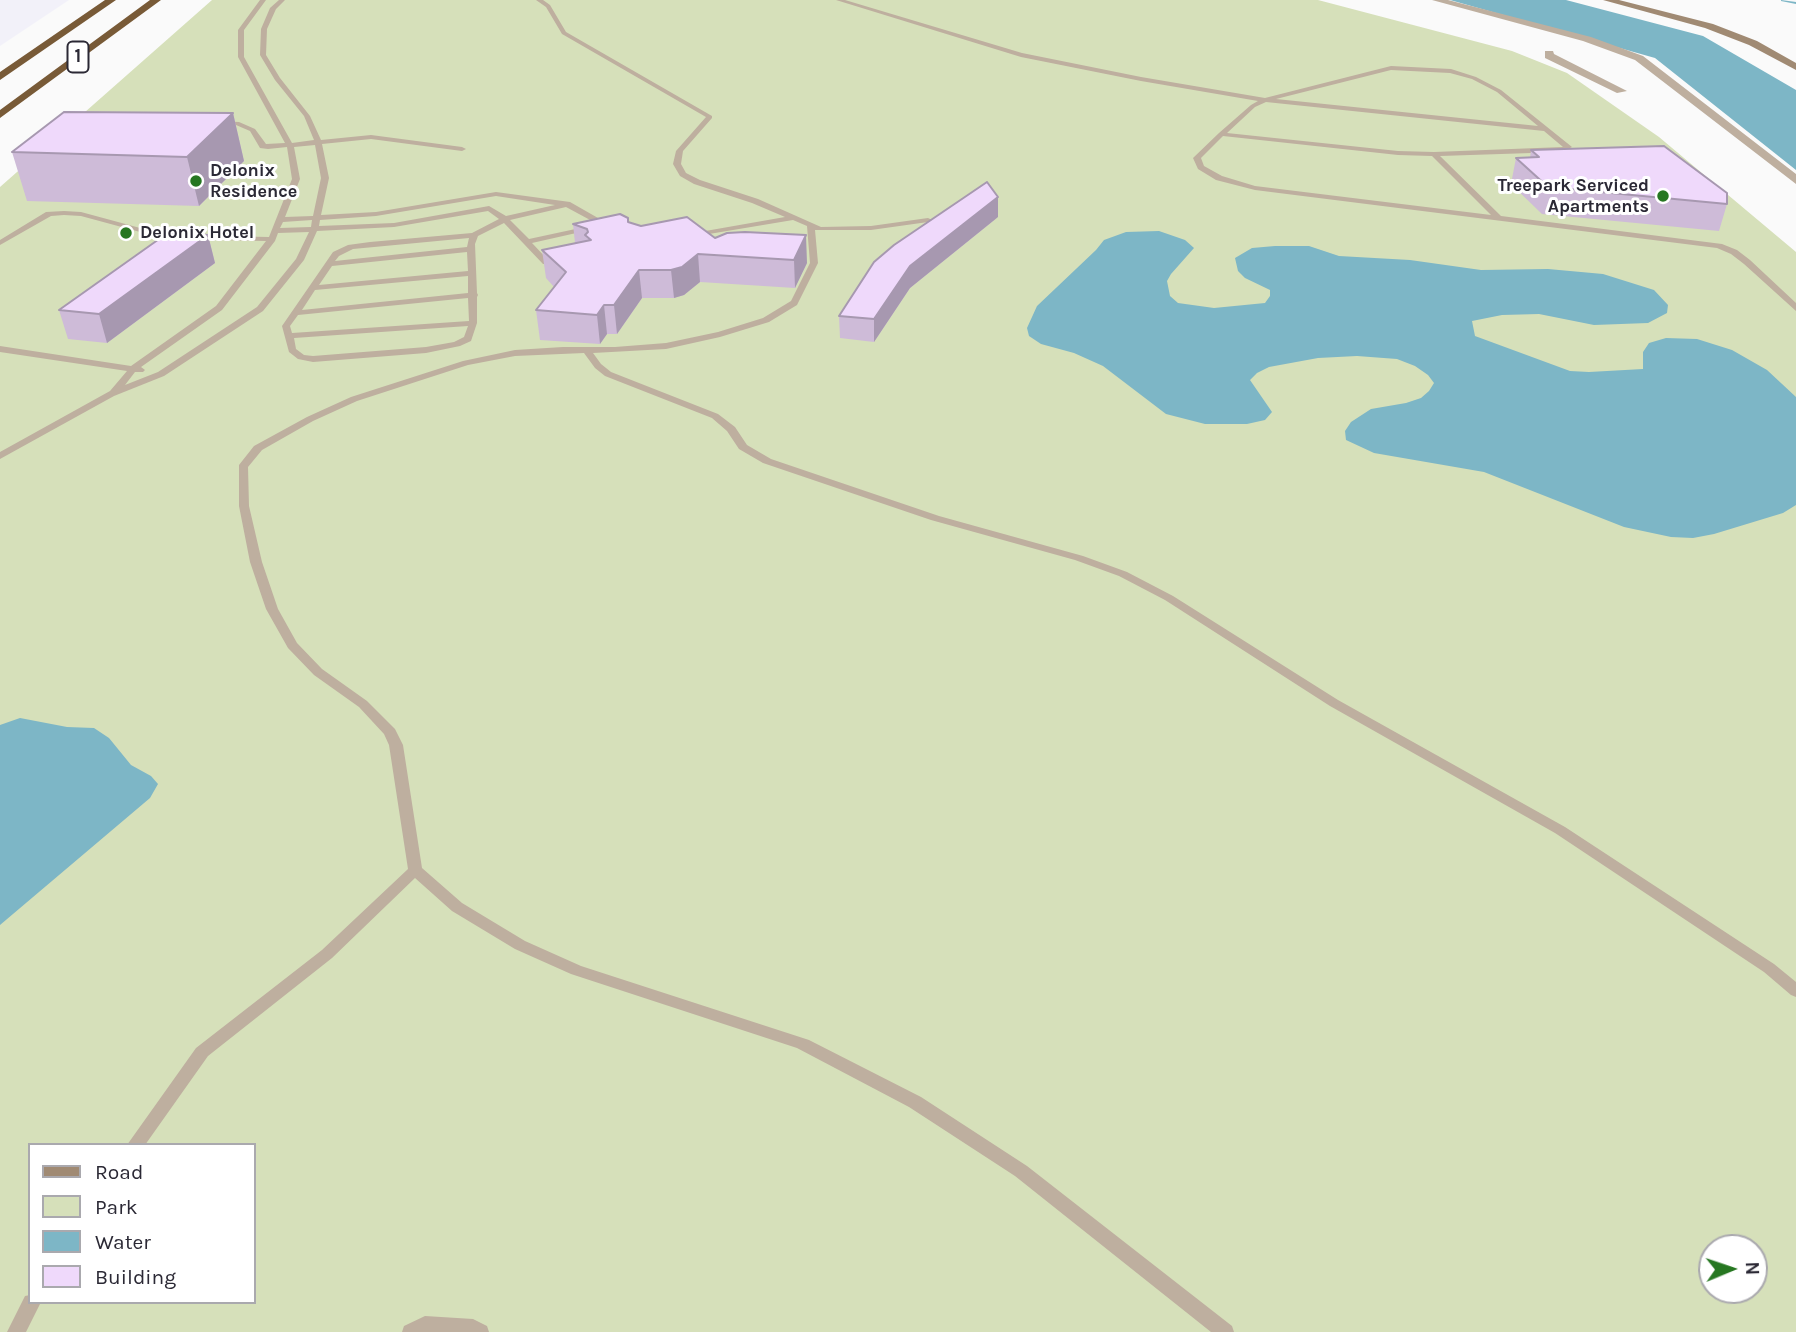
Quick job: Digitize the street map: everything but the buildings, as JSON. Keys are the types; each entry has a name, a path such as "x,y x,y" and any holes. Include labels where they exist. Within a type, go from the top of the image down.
{"highway":[{"name":"1","path":"0,77 111,0"},
{"name":"1","path":"0,115 156,0"}],"main road":[{"path":"1608,0 1709,26 1753,43 1796,67"}],"street":[{"path":"1437,0 1612,47 1639,58 1796,180"},
{"path":"1575,51 1612,47"},
{"path":"1562,52 1548,54 1621,91"}],"lane":[{"path":"111,394 133,369 219,308 273,235 296,179 290,145 241,57 241,30 263,0"},
{"path":"0,456 111,394 161,374 260,309 300,260 314,230 325,178 318,141 307,116 277,79 263,55 264,29 273,8 282,0"},
{"path":"539,0 548,6 564,33 710,117 680,151 677,164 682,174 697,182 755,201 811,226 840,230 929,220"},
{"path":"839,0 1021,55 1141,79 1265,100 1545,129"},
{"path":"1220,134 1357,150 1434,154 1562,150 1568,147 1499,91 1451,71 1428,68 1370,71 1265,100 1253,106 1220,134 1196,158 1201,167 1219,178 1255,188 1718,246 1734,252 1747,262 1796,308"},
{"path":"214,123 237,123 253,130 263,146 371,137 462,149"},
{"path":"1434,154 1499,219"},
{"path":"280,220 376,214 496,194 540,198 567,204 614,229"},
{"path":"474,235 473,324 468,339 426,350 313,359 301,357 292,350 286,326 335,254 351,247 474,235 505,219 567,204"},
{"path":"0,243 50,214 81,214 166,237 273,235 428,221 480,208 494,209 546,262 571,261"},
{"path":"679,238 793,218"},
{"path":"527,242 605,224"},
{"path":"811,226 814,263 794,303 782,312 742,328 677,344 587,351 563,349 466,363 354,399 310,419 258,448 243,467 244,506 256,562 272,609 292,645 318,673 380,719 396,745 415,870 457,907 520,945 576,970 803,1044 915,1102 1021,1171 1224,1332"},
{"path":"328,264 472,248"},
{"path":"312,288 472,273"},
{"path":"294,313 474,295"},
{"path":"289,337 473,324"},
{"path":"0,349 161,374"},
{"path":"587,351 608,374 715,416 731,429 743,447 767,461 935,518 1079,558 1123,574 1169,598 1334,703 1560,830 1769,968 1796,990"},
{"path":"136,1143 202,1052 327,954 415,870"},
{"path":"16,1332 31,1304"},
{"path":"411,1332 425,1324 473,1327 480,1332"}],"shaded area":[{"path":"0,0 69,0 0,46"}],"green space":[{"path":"212,0 1318,0 1512,51 1567,73 1659,137 1796,252 1796,1332 0,1332 0,187"}],"water":[{"path":"1450,0 1566,0 1703,36 1796,90 1796,170 1655,58"},
{"path":"1159,231 1185,240 1194,248 1167,281 1170,296 1178,303 1214,308 1265,303 1270,296 1270,290 1245,278 1238,271 1235,258 1252,248 1275,246 1309,246 1339,256 1410,260 1481,270 1548,269 1603,274 1654,290 1668,305 1667,313 1648,323 1594,325 1539,314 1502,315 1472,321 1475,336 1570,371 1643,369 1643,352 1649,343 1666,338 1697,339 1732,350 1767,370 1796,397 1796,505 1783,513 1693,538 1671,537 1624,527 1484,472 1374,453 1346,440 1345,431 1351,422 1371,409 1406,403 1421,398 1429,391 1434,383 1428,375 1397,359 1357,356 1318,358 1269,367 1250,380 1272,412 1265,420 1247,424 1205,424 1166,414 1103,366 1074,353 1041,344 1029,336 1027,328 1037,306 1104,240 1126,232"},
{"path":"20,718 67,727 94,728 109,738 131,765 151,776 158,784 150,798 0,925 0,725"}],"waterway":[{"path":"1783,0 1796,3"}],"place":[{"name":"Delonix Residence","path":"196,181"},
{"name":"Treepark Serviced Apartments","path":"1663,196"},
{"name":"Delonix Hotel","path":"126,233"}]}
